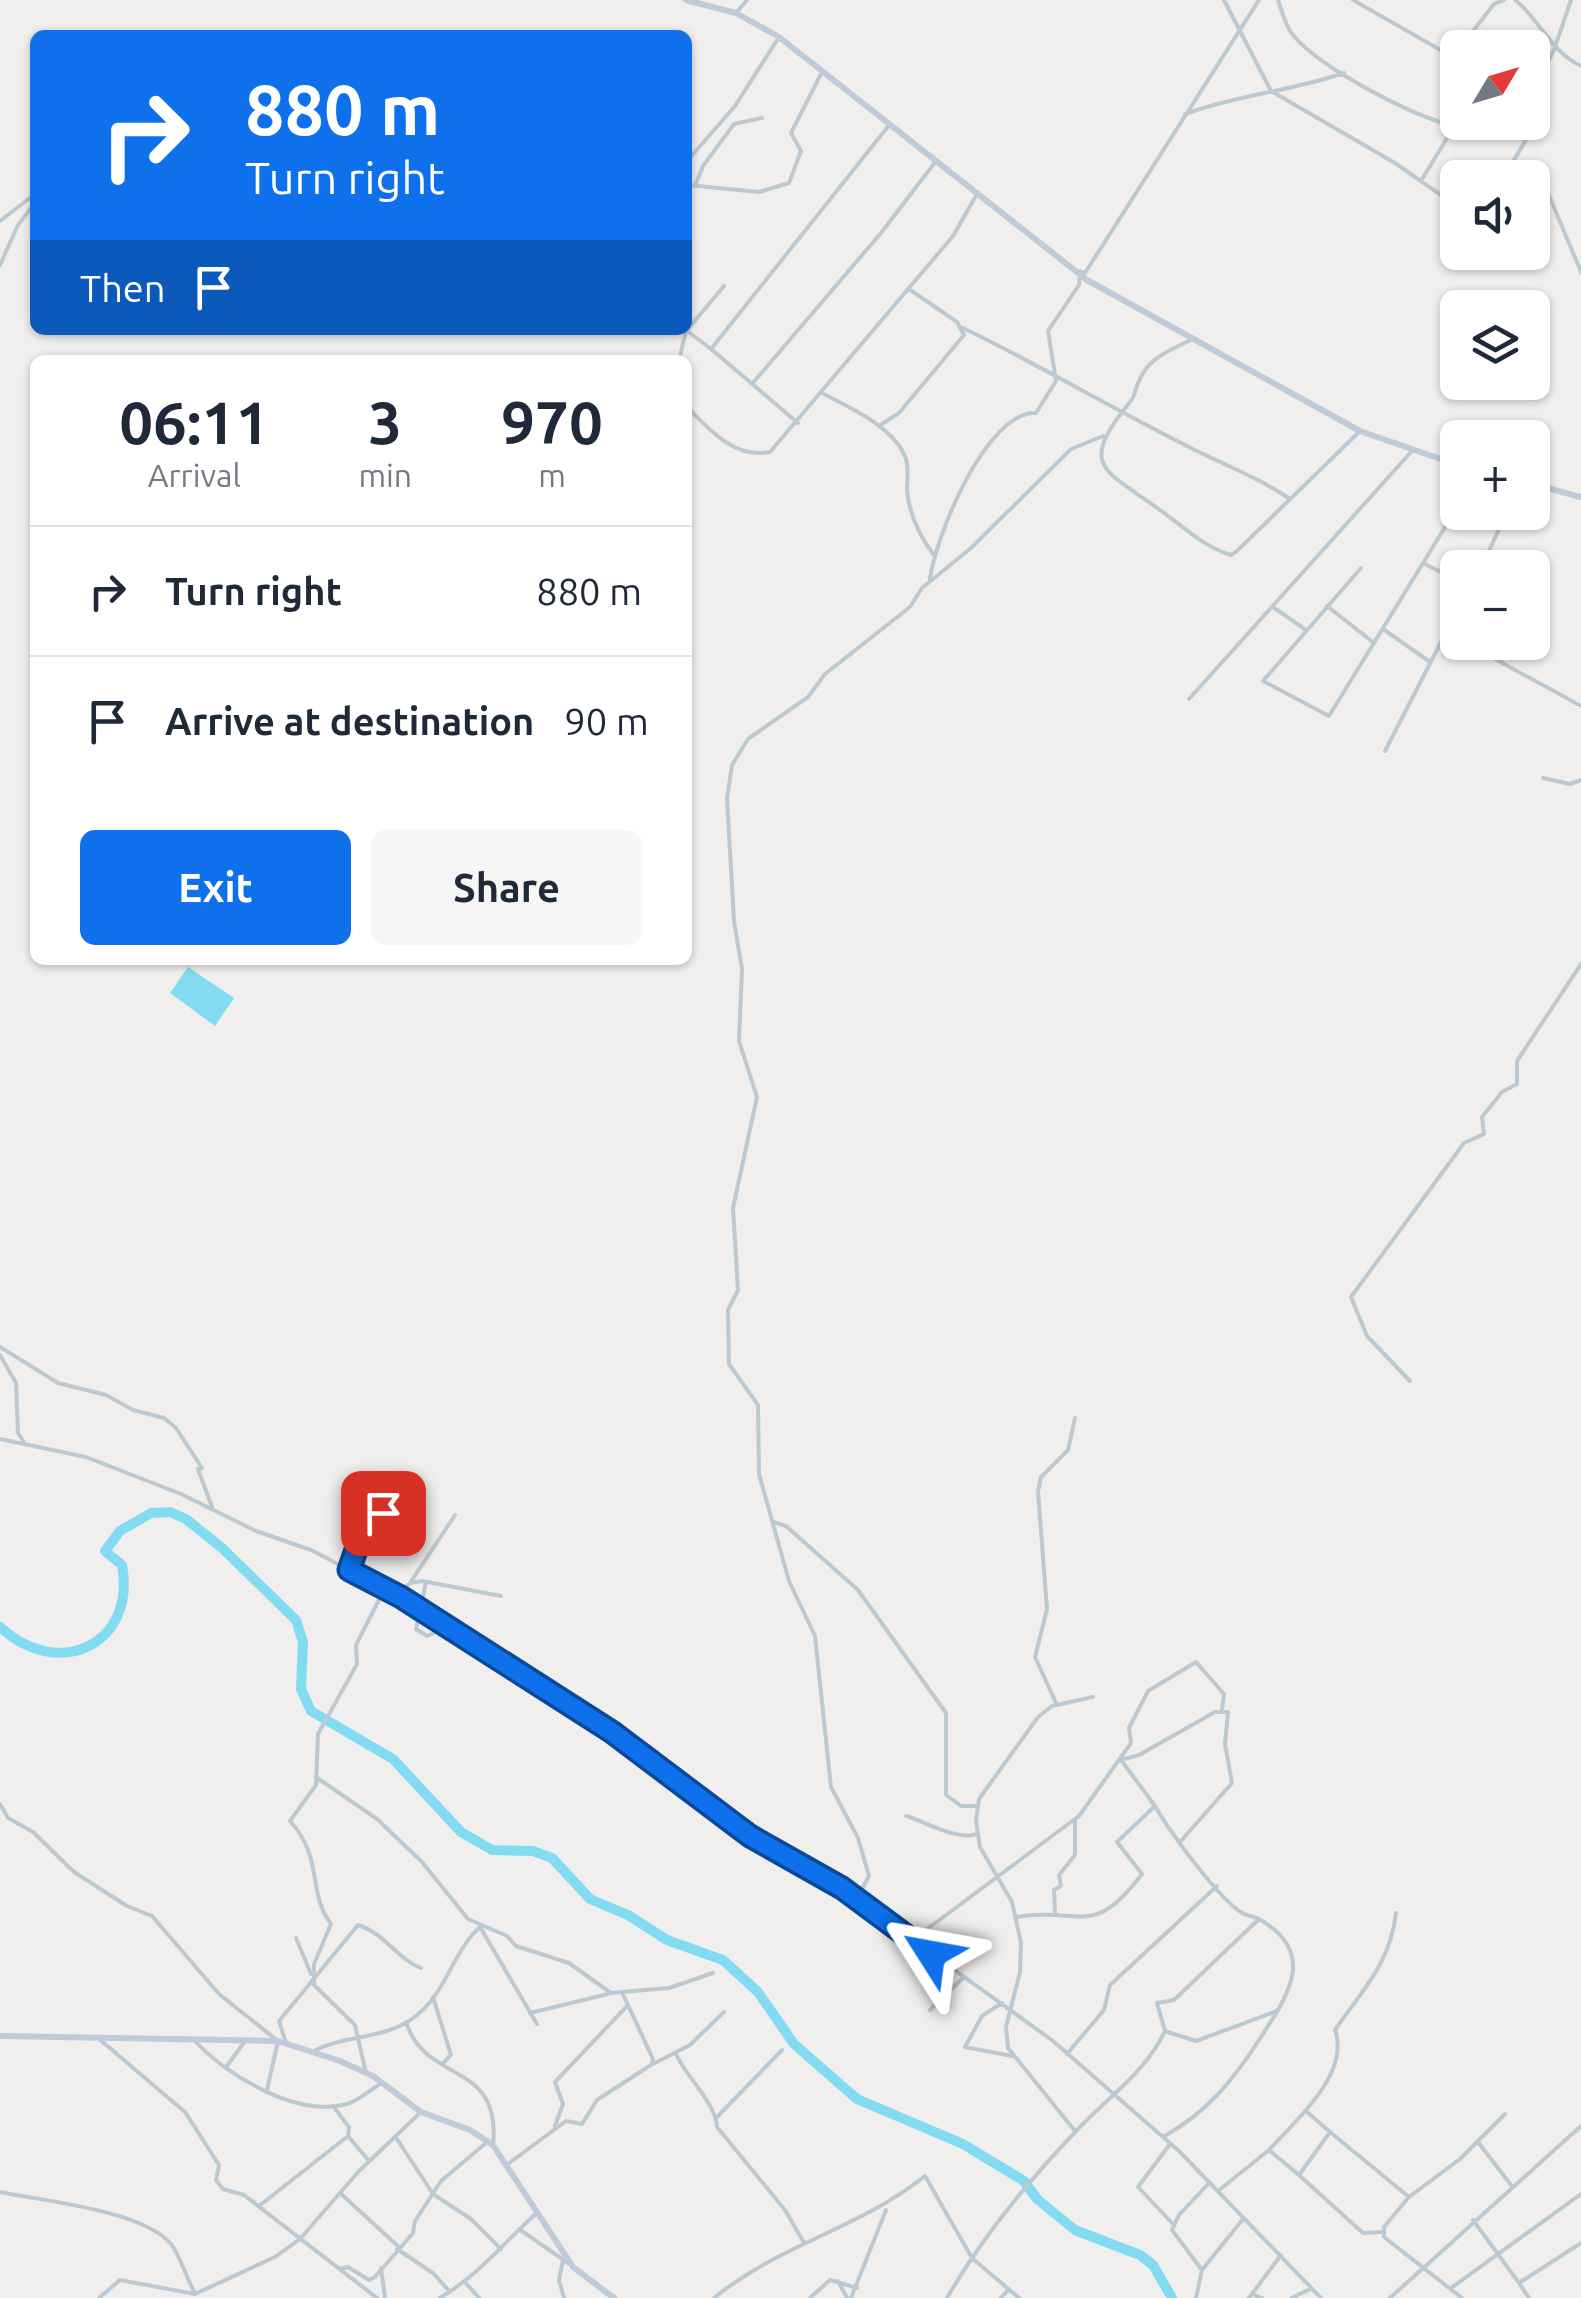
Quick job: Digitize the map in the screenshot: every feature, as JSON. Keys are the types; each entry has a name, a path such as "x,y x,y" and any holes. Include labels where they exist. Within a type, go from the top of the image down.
{"main road":[{"path":"686,0 736,12 779,36 1116,298 1360,431 1440,460"},
{"path":"1550,489 1581,498"},
{"path":"0,2036 282,2042 366,2072 421,2112 490,2143 508,2164 573,2266 604,2295 614,2298"}],"street":[{"path":"736,12 747,0"},
{"path":"1224,0 1270,92 1440,194"},
{"path":"1248,0 1254,8"},
{"path":"930,581 933,554 975,463 1012,424 1040,409 1056,381 1048,331 1079,285 1080,271 1085,272 1259,0"},
{"path":"1278,0 1290,32 1344,73 1417,116 1440,120"},
{"path":"1353,0 1440,49"},
{"path":"1473,30 1493,2 1504,0"},
{"path":"1515,0 1539,20 1554,50 1581,66"},
{"path":"1550,58 1571,0"},
{"path":"692,155 735,106 779,36"},
{"path":"692,186 759,192 789,183 802,151 790,133 823,70"},
{"path":"1185,114 1243,95 1344,73"},
{"path":"695,186 703,166 734,124 762,118"},
{"path":"711,349 773,277 890,124"},
{"path":"1421,180 1446,140"},
{"path":"752,384 882,233 936,161"},
{"path":"692,412 724,440 750,456 770,452 953,236 978,194"},
{"path":"1550,197 1581,272"},
{"path":"0,220 30,198"},
{"path":"0,264 18,225 30,209"},
{"path":"692,324 724,286"},
{"path":"909,289 962,328 1053,372 1225,466 1274,486 1291,500"},
{"path":"878,427 890,422 928,382 959,345 962,328"},
{"path":"692,334 798,423"},
{"path":"1192,339 1161,353 1103,436 1100,456 1108,472 1216,551 1231,555 1237,551 1360,431"},
{"path":"822,394 896,442 908,461 908,495 918,534 933,554"},
{"path":"874,1914 860,1894 869,1876 858,1838 831,1786 815,1636 790,1581 759,1474 758,1405 729,1364 728,1310 738,1290 733,1208 758,1097 739,1041 742,969 734,921 728,798 732,765 748,739 808,698 825,674 910,608 930,581 971,548 1072,449 1103,436"},
{"path":"1190,699 1411,452"},
{"path":"1361,568 1263,681 1330,716 1443,530"},
{"path":"1423,562 1440,571"},
{"path":"1327,606 1374,644"},
{"path":"1273,607 1306,630"},
{"path":"1383,629 1430,662"},
{"path":"1385,751 1440,643"},
{"path":"1497,660 1581,706"},
{"path":"1543,778 1570,784 1581,780"},
{"path":"1410,1381 1374,1346 1354,1314 1351,1297 1464,1143 1484,1134 1482,1117 1502,1092 1517,1084 1516,1061 1581,964"},
{"path":"0,1347 58,1383 106,1394 133,1410 164,1418 176,1428 202,1468 198,1469 214,1510"},
{"path":"0,1355 16,1384 18,1434 24,1442"},
{"path":"1057,1705 1035,1658 1046,1609 1038,1492 1040,1477 1068,1450 1075,1418"},
{"path":"0,1439 86,1457 349,1570 397,1594 642,1752 750,1836 842,1888 911,1941 1010,2008 1170,2144 1321,2298"},
{"path":"349,1570 362,1533 410,1486"},
{"path":"397,1594 410,1583 455,1514"},
{"path":"773,1522 786,1526 838,1577 858,1590 929,1688 946,1713 946,1795 961,1806 978,1806"},
{"path":"410,1583 426,1582 501,1596"},
{"path":"426,1582 423,1611 417,1622 420,1633 427,1636 446,1627"},
{"path":"312,1979 331,1924 322,1912 312,1854 290,1821 316,1785 318,1734 357,1664 356,1644 385,1588"},
{"path":"911,1941 1075,1819 1132,1742 1129,1728 1148,1691 1196,1662 1224,1694 1222,1710"},
{"path":"1076,2131 1012,2056 1006,2027 1022,1956 1016,1917 977,1834 978,1806 1038,1717 1057,1705 1093,1697"},
{"path":"1121,1760 1222,1710 1228,1712 1225,1744 1232,1783 1180,1842"},
{"path":"1121,1760 1180,1842 1242,1913 1259,1919 1292,1953 1295,1968 1289,1993 1278,2012 1219,2096 1162,2137"},
{"path":"316,1777 377,1820 480,1926 536,2024"},
{"path":"0,1804 8,1818 33,1832 74,1872 127,1906 152,1916 210,1985 282,2042"},
{"path":"1016,1917 1055,1914 1078,1920 1096,1917 1120,1901 1142,1874 1117,1842 1154,1806"},
{"path":"906,1816 924,1819 967,1838 977,1834"},
{"path":"1055,1914 1054,1890 1061,1886 1062,1868 1075,1855 1075,1819"},
{"path":"1067,2054 1104,2010 1110,1985 1217,1886"},
{"path":"1218,2190 1270,2150 1326,2082 1336,2052 1335,2030 1372,1984 1389,1952 1396,1913"},
{"path":"947,2298 972,2258 1042,2170 1146,2063 1165,2031 1157,2003 1174,2000 1259,1919"},
{"path":"268,2090 282,2042 280,2020 358,1925 378,1932 406,1962 421,1968"},
{"path":"480,1926 508,1936 516,1946 570,1963 610,1993"},
{"path":"314,2052 358,2035 382,2034 406,2022 433,1998 480,1926"},
{"path":"296,1938 312,1979 346,2014 358,2035 366,2072"},
{"path":"530,2013 610,1993 669,1988 713,1974"},
{"path":"930,2010 964,1976"},
{"path":"622,1992 653,2059 651,2065"},
{"path":"433,1998 452,2055 442,2064"},
{"path":"1002,2003 982,2016 965,2046 1012,2056"},
{"path":"552,2131 563,2104 555,2082 628,2005"},
{"path":"508,2164 566,2121 582,2124 597,2100 623,2088 651,2065 676,2054 724,2012"},
{"path":"1165,2031 1196,2041 1278,2012"},
{"path":"339,2268 348,2267 370,2280 413,2233 415,2221 449,2172 490,2143 496,2122 491,2101 462,2073 420,2052 406,2022"},
{"path":"98,2038 193,2122 218,2165 216,2180 223,2189 244,2195 377,2298"},
{"path":"195,2041 226,2066 268,2090 310,2107 350,2103 382,2082"},
{"path":"226,2066 245,2042"},
{"path":"716,2118 782,2050"},
{"path":"676,2054 686,2076 716,2118 716,2127 785,2210 803,2241"},
{"path":"259,2206 348,2136 349,2128 334,2106"},
{"path":"1306,2111 1409,2197"},
{"path":"99,2298 120,2280 196,2294 275,2257 300,2239 368,2162 421,2112"},
{"path":"1382,2232 1409,2197 1478,2142 1504,2114"},
{"path":"1390,2298 1581,2126"},
{"path":"1298,2175 1330,2132"},
{"path":"348,2136 368,2162"},
{"path":"396,2139 433,2194 471,2219 501,2249"},
{"path":"1478,2142 1511,2185"},
{"path":"1170,2144 1138,2187 1172,2224 1178,2241 1202,2270"},
{"path":"1270,2150 1363,2233 1382,2232 1462,2298"},
{"path":"714,2298 760,2264 803,2241 841,2230 888,2206 925,2176 972,2258 1020,2298"},
{"path":"1172,2224 1209,2183"},
{"path":"0,2192 103,2213 153,2231 173,2247 196,2294"},
{"path":"340,2193 450,2292"},
{"path":"1451,2288 1581,2194"},
{"path":"838,2281 849,2298 857,2288 888,2206"},
{"path":"440,2298 501,2249 538,2212"},
{"path":"1196,2298 1202,2270 1244,2218"},
{"path":"1473,2220 1528,2298"},
{"path":"518,2229 573,2266"},
{"path":"1519,2284 1581,2243"},
{"path":"1262,2298 1250,2296 1280,2255"},
{"path":"563,2260 560,2280 564,2298"},
{"path":"381,2268 385,2298"},
{"path":"810,2298 830,2280 857,2288"},
{"path":"464,2281 479,2298"},
{"path":"1292,2298 1312,2288"},
{"path":"1002,2298 1009,2289"}],"water":[{"path":"188,967 234,998 215,1026 170,993"}],"waterway":[{"path":"0,1627 23,1643 46,1651 68,1652 88,1646 105,1634 117,1616 123,1593 122,1565 105,1551 120,1531 151,1513 170,1512 186,1519 296,1620 303,1642 301,1689 311,1711 393,1759 461,1832 492,1850 533,1851 552,1858 590,1899 628,1915 667,1940 723,1960 758,1992 794,2044 857,2099 963,2144 1024,2181 1037,2199 1075,2230 1140,2255 1153,2265 1172,2298"}],"route":[{"path":"383,1513 362,1533 361,1545 349,1570 401,1597 612,1732 750,1836 842,1888 931,1954"}]}
